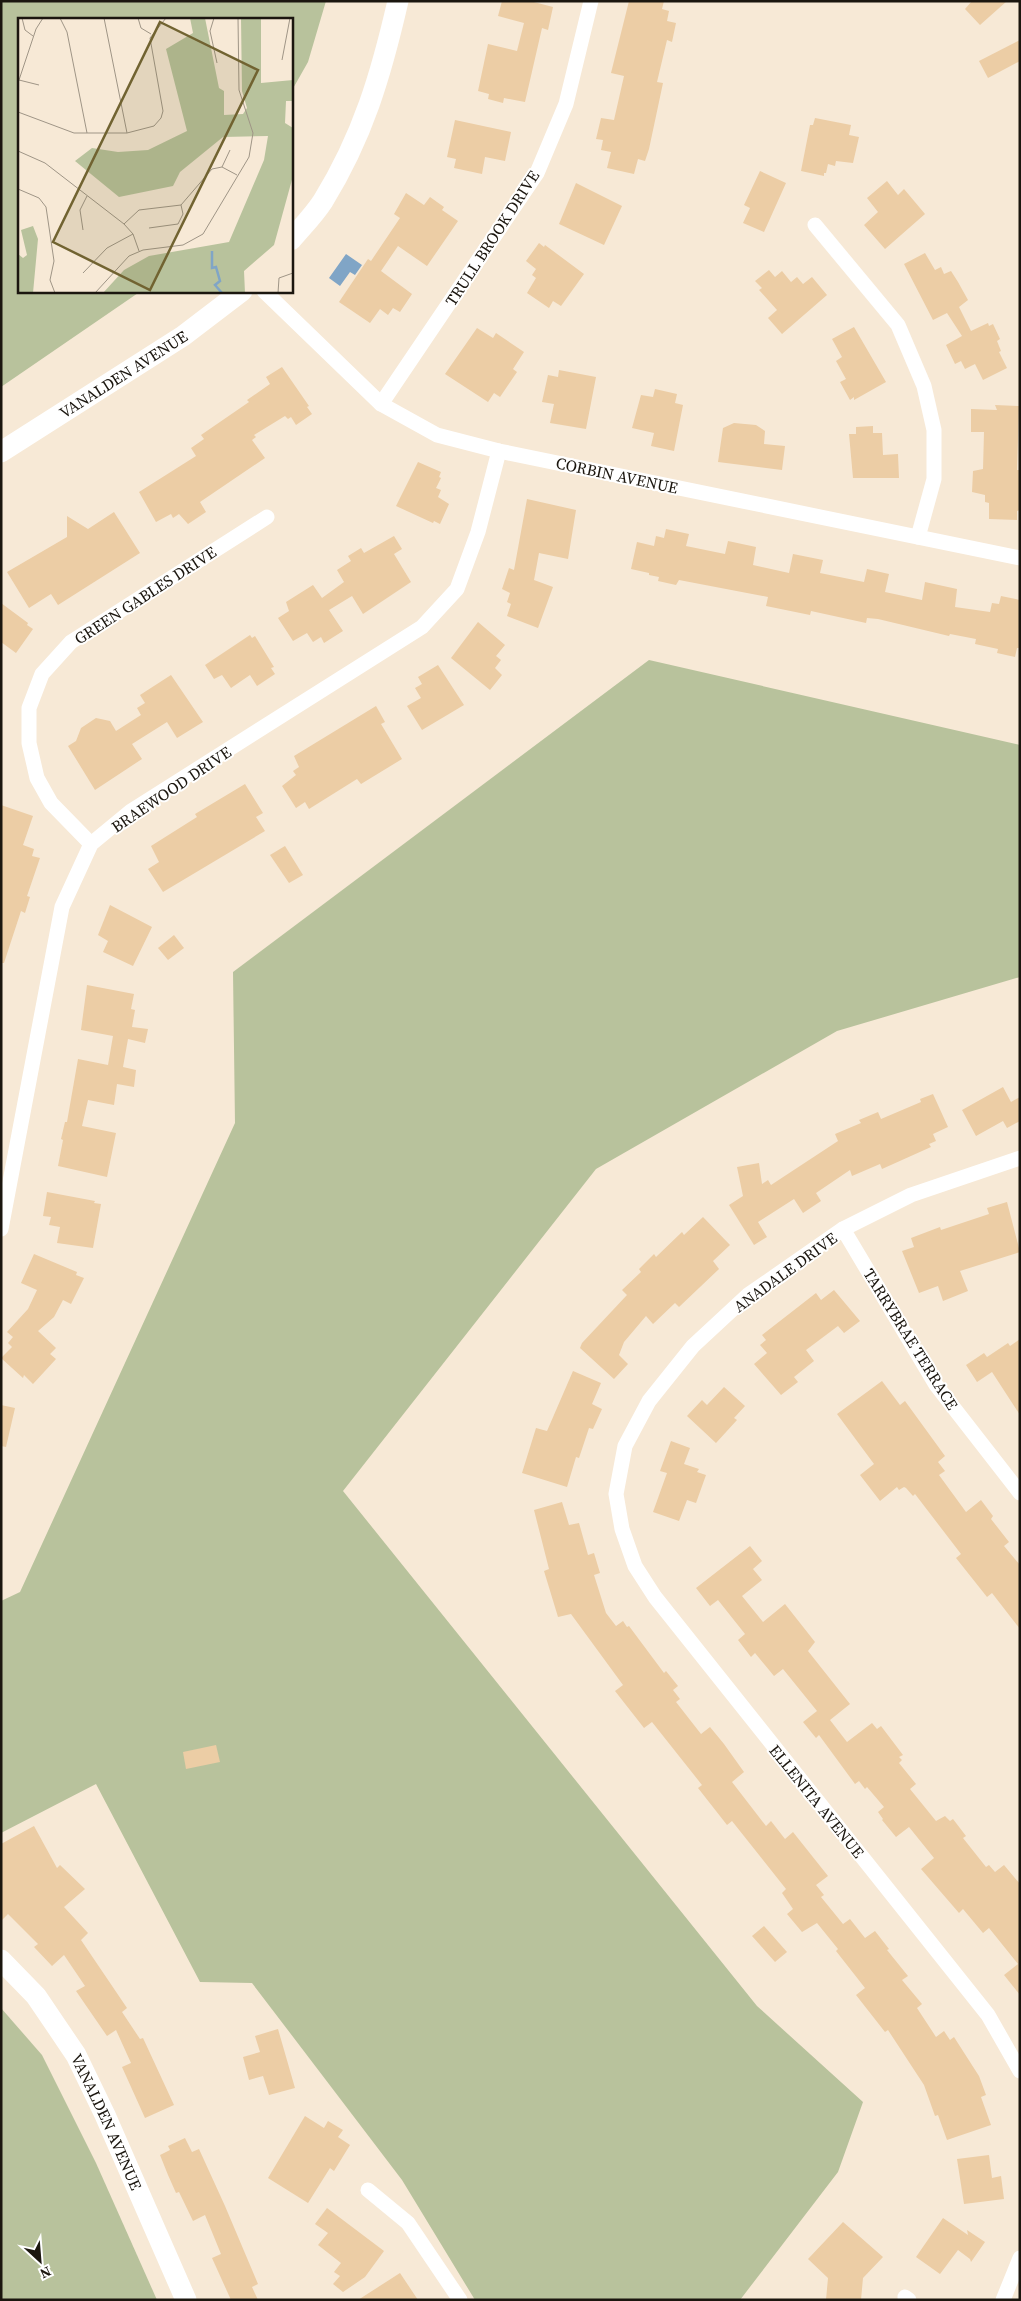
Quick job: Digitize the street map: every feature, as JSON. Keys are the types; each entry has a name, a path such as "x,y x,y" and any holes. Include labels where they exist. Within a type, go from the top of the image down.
{"main road":[{"path":"292,239 322,202 362,127 378,81 398,1"},
{"name":"VANALDEN AVENUE","path":"1,452 183,336 241,292"},
{"name":"VANALDEN AVENUE","path":"1,1960 36,1996 76,2055 105,2115 186,2300"}],"street":[{"name":"TRULL BROOK DRIVE","path":"381,404 537,173 566,104 591,1"},
{"path":"815,225 898,324 924,386 934,430 934,479 918,537"},
{"name":"CORBIN AVENUE","path":"265,292 381,404 437,435 499,451 1020,558"},
{"name":"BRAEWOOD DRIVE","path":"1,1229 62,907 91,844 131,811 422,627 457,589 478,532 499,451"},
{"name":"GREEN GABLES DRIVE","path":"91,844 51,803 37,778 28,743 30,708 42,674 71,642 267,517"},
{"name":"ANADALE DRIVE","path":"622,1528 616,1494 625,1446 649,1401 694,1346 748,1295 842,1229 911,1194 1020,1158"},
{"name":"TARRYBRAE TERRACE","path":"842,1229 936,1386 1020,1493"},
{"name":"ELLENITA AVENUE","path":"622,1528 635,1566 655,1597 988,2015 1020,2071"},
{"path":"368,2190 408,2223 460,2300"},
{"path":"1003,2300 1020,2258"}],"green space":[{"path":"1,1 326,1 308,62 292,90 292,18 18,18 18,292 140,292 1,387"},
{"path":"649,660 1020,745 1020,977 837,1031 596,1169 343,1491 757,2006 863,2102 838,2172 740,2300 475,2300 402,2180 252,1983 200,1982 96,1784 1,1833 1,1601 20,1592 235,1123 233,972"},
{"path":"1,2008 42,2055 96,2163 157,2300 1,2300"}],"water":[{"path":"346,254 362,265 355,275 350,272 340,286 329,278"}],"building":[{"path":"502,1 530,1 553,7 548,30 542,28 525,102 504,98 503,103 488,99 489,94 478,91 488,44 517,51 524,23 498,16"},
{"path":"629,1 664,1 662,9 669,11 667,21 676,23 672,42 667,40 657,82 663,83 649,149 645,161 638,159 634,174 607,168 611,152 601,150 603,140 596,139 601,118 614,120 624,76 611,73"},
{"path":"972,1 1007,1 980,25 965,9"},
{"path":"1020,40 1020,61 988,78 979,61"},
{"path":"815,118 851,125 849,135 859,137 853,163 836,161 835,166 828,164 824,176 801,171 810,125 813,125"},
{"path":"455,120 511,132 505,161 485,157 482,174 454,168 456,159 447,157"},
{"path":"760,171 786,183 764,232 743,223 750,208 744,205"},
{"path":"887,181 898,195 904,189 925,214 885,249 864,225 878,212 867,198"},
{"path":"576,183 622,206 604,245 559,224"},
{"path":"406,193 424,205 430,197 444,207 442,210 458,221 427,266 398,246 381,271 412,294 400,312 393,308 388,315 380,309 370,323 339,302 368,259 371,261 400,218 394,214"},
{"path":"539,243 544,247 545,245 584,274 561,306 553,301 549,308 527,293 536,278 532,275 536,269 526,261"},
{"path":"925,253 935,270 941,267 944,274 951,271 958,282 968,300 959,307 971,331 988,323 989,326 993,324 1000,339 997,341 1001,351 999,352 1007,368 983,380 975,364 965,369 961,361 955,364 946,345 962,336 947,313 933,320 904,264"},
{"path":"769,270 775,277 782,271 791,282 797,277 803,284 812,277 827,295 782,334 768,318 777,310 759,290 762,288 755,281"},
{"path":"854,327 886,382 854,400 854,397 850,400 840,382 846,379 836,361 842,357 832,339"},
{"path":"477,328 493,338 496,333 524,352 513,369 517,372 500,397 494,393 488,402 445,374"},
{"path":"282,367 309,406 307,407 312,414 296,425 291,417 288,419 285,416 254,435 256,437 252,440 265,458 200,502 206,512 188,524 179,514 173,518 171,514 156,522 139,492 196,456 191,448 204,439 201,435 249,402 247,400 270,384 266,377"},
{"path":"559,370 596,377 586,429 550,423 554,404 542,402 548,375 558,377"},
{"path":"655,389 677,394 675,403 683,405 674,451 651,446 654,433 632,428 641,395 653,397"},
{"path":"995,405 1019,406 1017,470 1020,470 1020,510 1017,511 1017,520 989,519 989,503 985,502 985,495 972,492 973,471 983,469 984,432 971,432 971,409 997,410"},
{"path":"734,423 756,425 765,431 764,444 785,446 782,470 718,462 723,428"},
{"path":"873,426 873,433 882,433 883,455 898,454 899,478 853,478 849,434 856,434 856,427"},
{"path":"418,462 441,472 439,477 441,478 436,488 441,490 438,497 449,504 440,524 434,521 433,523 396,506"},
{"path":"527,499 576,510 568,559 539,553 534,580 553,587 538,628 507,616 511,604 507,602 510,593 502,589 509,568 514,570"},
{"path":"114,512 140,553 58,605 51,594 29,608 7,572 67,537 67,516 88,529"},
{"path":"666,529 689,534 686,546 725,554 728,541 756,547 753,565 789,573 793,554 823,560 820,573 864,582 867,569 889,574 885,592 922,600 925,582 957,589 955,607 990,612 992,603 999,604 1001,596 1020,600 1020,648 1017,648 1015,657 997,653 998,649 975,644 976,639 950,634 949,636 878,619 867,618 866,623 811,611 810,615 766,606 768,597 679,580 676,585 658,581 659,577 649,575 649,573 631,569 637,542 654,546 656,536 664,538"},
{"path":"394,536 402,549 394,554 411,582 363,614 352,596 329,610 343,631 324,643 321,637 313,642 307,633 293,641 278,618 289,611 286,602 313,585 322,598 344,582 337,570 351,561 348,556 361,548 364,553"},
{"path":"1,603 28,623 27,625 33,629 16,653 1,642"},
{"path":"478,622 505,645 496,656 501,660 495,668 502,675 490,690 451,658"},
{"path":"250,635 252,638 255,636 274,667 271,668 275,674 257,686 250,675 231,688 222,675 214,679 205,665"},
{"path":"438,665 464,705 422,730 407,706 421,698 415,688 422,684 418,677"},
{"path":"171,675 203,722 177,738 167,722 132,744 142,759 95,790 68,746 76,741 81,728 96,718 110,721 116,731 141,715 137,708 145,703 140,695"},
{"path":"376,706 385,722 381,724 402,759 361,784 357,779 309,809 305,802 296,808 282,786 296,775 293,771 299,767 294,756"},
{"path":"245,784 263,813 256,817 265,831 163,892 148,869 159,862 151,846 197,817 195,814"},
{"path":"1,805 33,816 23,845 34,849 32,856 40,858 27,896 30,897 25,913 21,911 4,963 1,963"},
{"path":"285,846 303,875 289,883 270,855"},
{"path":"110,905 152,927 133,966 103,952 108,941 98,935"},
{"path":"174,935 184,948 168,960 158,948"},
{"path":"87,985 134,994 131,1009 135,1010 132,1027 148,1029 145,1043 128,1039 123,1067 136,1070 134,1087 117,1084 114,1105 88,1100 82,1126 116,1133 107,1177 58,1166 63,1140 61,1139 65,1122 67,1122 78,1059 108,1065 113,1036 81,1030"},
{"path":"1003,1087 1011,1102 1020,1097 1020,1121 1007,1128 1003,1121 976,1136 962,1110"},
{"path":"933,1094 948,1127 933,1134 936,1141 929,1144 931,1147 882,1169 880,1164 852,1176 850,1170 816,1193 821,1201 803,1213 794,1199 758,1222 767,1237 754,1245 729,1205 743,1196 737,1167 759,1163 762,1184 768,1180 771,1185 838,1141 835,1134 861,1123 859,1120 878,1112 881,1119 921,1102 920,1099"},
{"path":"47,1192 95,1201 94,1203 101,1204 93,1248 57,1243 60,1227 49,1225 51,1217 43,1216"},
{"path":"1007,1202 1020,1252 960,1271 968,1291 943,1301 938,1286 919,1293 902,1251 914,1247 911,1238 940,1227 941,1230 989,1214 987,1208"},
{"path":"703,1217 730,1245 713,1261 719,1269 679,1307 675,1303 653,1324 646,1316 624,1342 619,1355 628,1364 614,1379 580,1348 582,1343 627,1295 622,1290 641,1272 639,1269 654,1254 656,1257 682,1232 684,1235"},
{"path":"34,1254 77,1272 76,1275 84,1278 71,1304 63,1300 54,1317 38,1331 56,1348 50,1354 56,1359 33,1384 24,1375 23,1378 1,1358 12,1347 8,1343 13,1337 7,1332 28,1309 37,1290 21,1283"},
{"path":"834,1290 860,1321 844,1333 838,1326 806,1350 814,1361 794,1377 798,1382 781,1395 754,1364 767,1353 760,1345 766,1340 762,1335 816,1293 821,1300"},
{"path":"1020,1339 1020,1415 992,1372 977,1382 966,1365 984,1353 987,1357 1008,1343 1010,1346"},
{"path":"573,1371 601,1383 592,1404 602,1409 593,1429 589,1428 579,1458 576,1457 567,1487 522,1473 536,1428 547,1431"},
{"path":"882,1381 900,1405 905,1401 945,1456 938,1462 945,1471 939,1475 966,1512 981,1500 993,1516 991,1519 1009,1542 1004,1546 1020,1565 1020,1629 992,1593 987,1597 956,1558 961,1554 915,1494 913,1496 906,1488 904,1487 899,1490 897,1487 880,1501 860,1475 874,1464 837,1414"},
{"path":"724,1387 745,1406 734,1418 737,1420 716,1443 687,1416 702,1400 707,1405"},
{"path":"1,1405 15,1408 6,1447 1,1446"},
{"path":"671,1441 690,1448 684,1464 699,1469 697,1472 706,1475 696,1503 687,1500 679,1521 653,1512 667,1473 660,1471"},
{"path":"562,1502 569,1525 579,1523 588,1555 594,1553 600,1573 594,1575 606,1613 616,1626 623,1621 627,1627 629,1626 664,1673 666,1671 678,1686 673,1690 680,1699 676,1702 701,1734 710,1727 724,1744 744,1772 732,1782 766,1826 771,1821 785,1839 793,1832 828,1876 816,1885 824,1895 821,1897 843,1924 850,1919 865,1938 875,1931 889,1949 887,1950 908,1976 902,1980 922,2004 917,2008 936,2037 944,2031 950,2040 954,2037 979,2076 986,2095 981,2097 991,2125 947,2140 938,2115 935,2116 924,2085 888,2030 885,2032 856,1995 865,1988 836,1951 838,1949 817,1923 802,1932 787,1914 793,1909 782,1893 786,1889 732,1821 727,1825 698,1788 702,1785 652,1722 644,1728 615,1691 623,1685 571,1614 558,1617 544,1571 549,1569 534,1510"},
{"path":"750,1546 762,1561 753,1569 762,1580 742,1596 763,1622 785,1604 815,1642 808,1651 850,1704 830,1720 847,1742 872,1723 877,1729 881,1726 903,1755 899,1757 902,1760 899,1763 916,1784 910,1789 936,1821 945,1816 950,1821 953,1819 966,1836 963,1838 986,1867 989,1865 995,1872 1004,1865 1020,1884 1020,1995 1004,1975 1018,1964 989,1928 983,1933 963,1909 959,1913 921,1869 934,1858 909,1827 896,1837 878,1812 884,1807 867,1787 865,1789 859,1781 855,1784 819,1735 816,1738 803,1722 817,1711 783,1669 774,1676 755,1653 751,1657 738,1640 745,1634 718,1600 710,1606 696,1588"},
{"path":"216,1745 220,1762 186,1769 183,1752"},
{"path":"34,1826 57,1868 60,1865 85,1889 64,1907 88,1933 81,1940 127,2008 122,2012 140,2039 143,2038 174,2105 145,2118 122,2067 131,2063 116,2030 107,2036 76,1991 85,1986 64,1955 52,1966 34,1947 38,1944 8,1914 1,1921 1,1844"},
{"path":"764,1926 787,1952 775,1962 752,1936"},
{"path":"278,2029 295,2088 269,2095 263,2076 249,2080 243,2057 260,2052 255,2036"},
{"path":"305,2116 324,2128 328,2121 343,2130 338,2137 350,2145 334,2171 330,2168 308,2203 268,2178"},
{"path":"185,2138 192,2152 199,2149 225,2206 258,2284 252,2287 258,2300 231,2300 212,2258 221,2254 205,2215 193,2221 179,2192 176,2193 160,2155 170,2150 168,2146"},
{"path":"989,2155 992,2178 1001,2176 1004,2199 964,2204 957,2159"},
{"path":"327,2208 384,2251 365,2277 343,2292 333,2284 340,2276 334,2272 341,2263 318,2245 328,2233 315,2224"},
{"path":"943,2218 968,2235 967,2230 985,2242 971,2262 970,2259 958,2250 940,2274 916,2257"},
{"path":"843,2222 883,2257 863,2278 861,2300 826,2300 828,2278 808,2259"},
{"path":"400,2273 418,2300 358,2300"}]}
